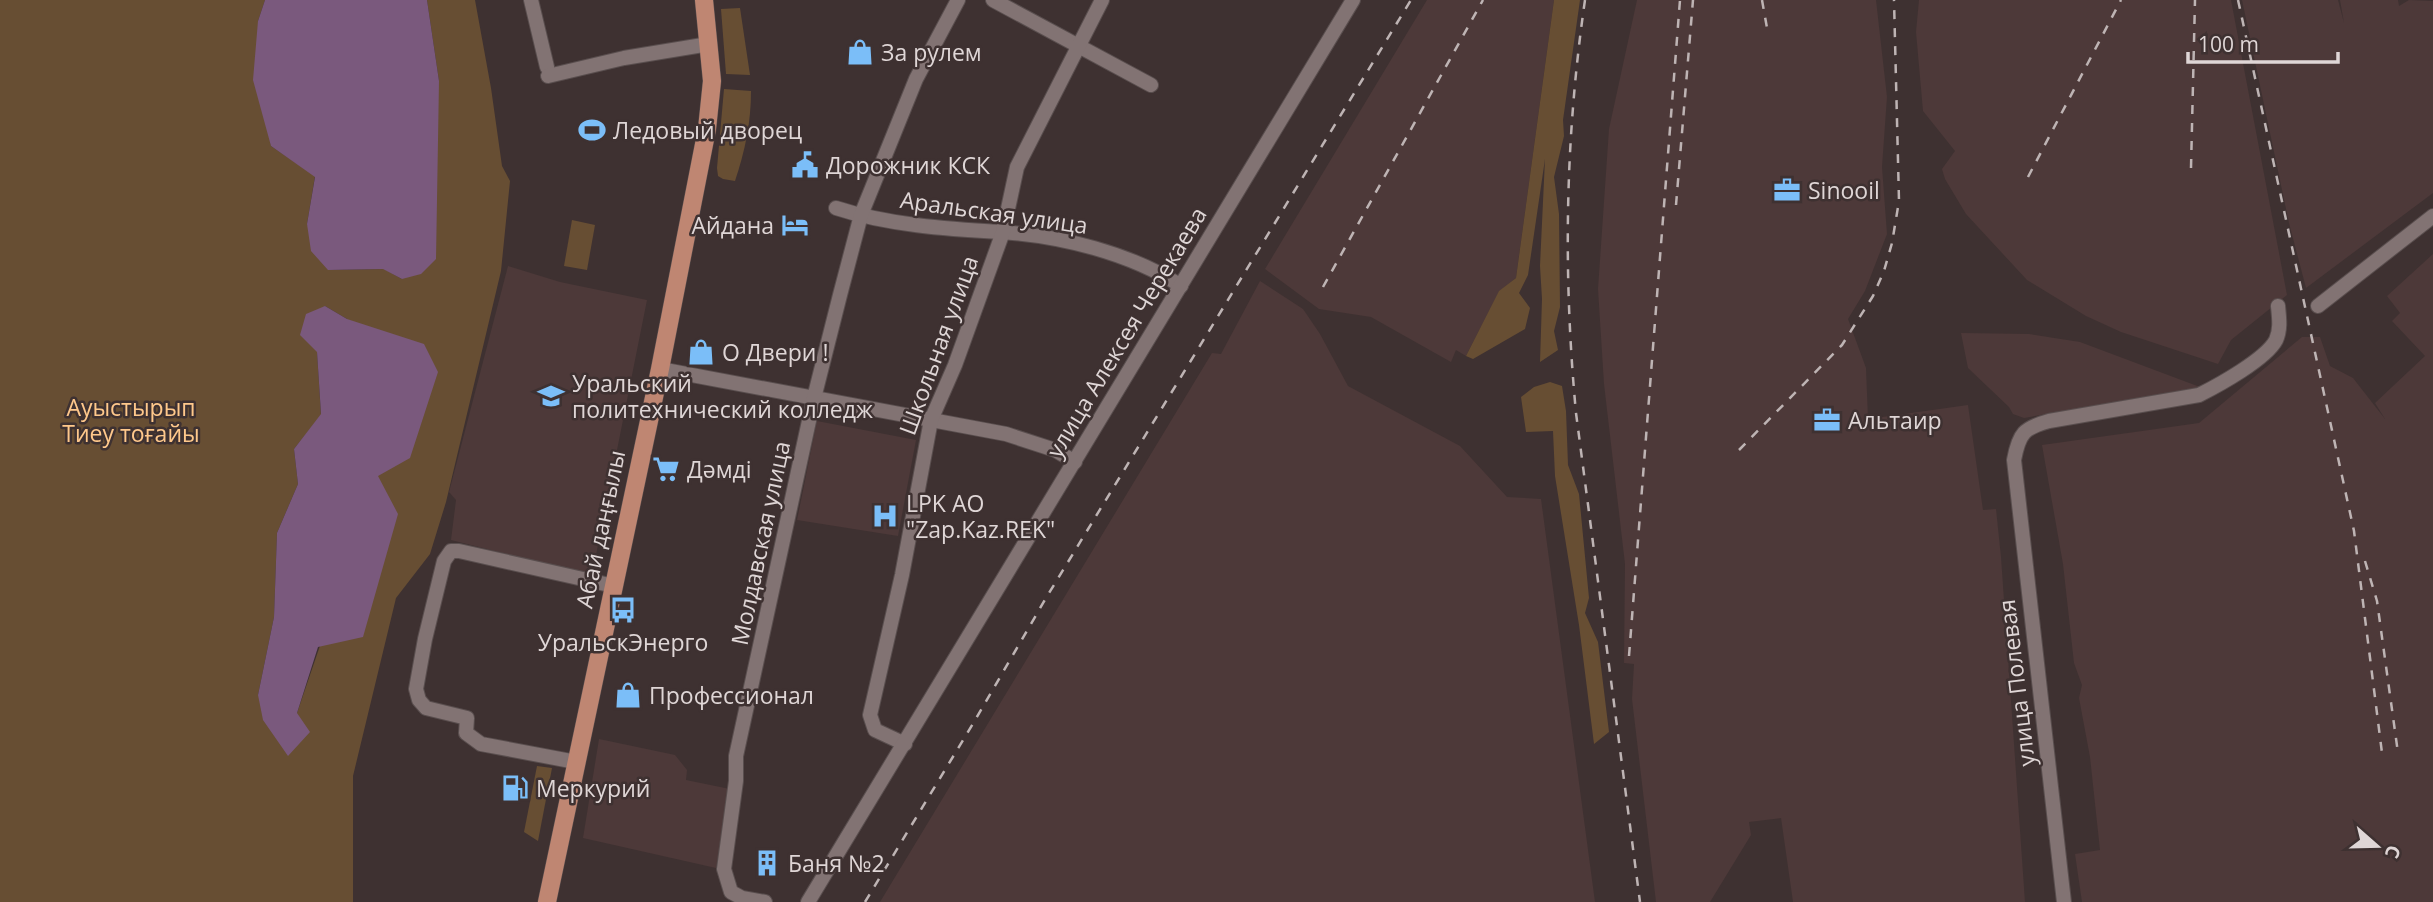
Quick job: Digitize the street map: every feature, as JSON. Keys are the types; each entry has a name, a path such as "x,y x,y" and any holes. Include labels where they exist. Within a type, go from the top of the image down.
{"main road":[{"name":"Абай даңғылы","path":"547,902 660,369 707,129 712,80 704,0"}],"street":[{"path":"530,0 547,71 709,44"},
{"name":"Молдавская улица","path":"765,902 743,898 731,892 724,869 736,781 736,756 814,398 860,215 916,79 958,0"},
{"path":"993,0 1152,85"},
{"name":"Школьная улица","path":"905,744 875,730 870,715 902,575 930,420 955,365 1003,232 1017,167 1102,0"},
{"name":"улица Алексея Черекаева","path":"808,902 1181,286 1349,1"},
{"name":"Аральская улица","path":"836,208 860,215 964,231 1003,232 1066,243 1122,258 1181,286"},
{"path":"2318,306 2433,216"},
{"name":"улица Полевая","path":"2064,902 2014,460 2017,444 2022,433 2031,426 2199,395 2228,380 2269,349 2277,338 2280,325 2278,306"},
{"path":"660,369 1006,434 1055,450 1075,462"},
{"path":"576,762 481,744 473,740 466,733 467,718 426,708 419,700 416,689 418,668 444,561 450,551 614,586"}],"shaded area":[{"path":"265,0 427,0 439,81 436,259 421,274 402,279 383,269 328,270 311,251 307,224 315,177 271,146 253,80 258,21"},
{"path":"1427,0 1554,0 1516,278 1499,292 1466,356 1456,350 1451,362 1371,317 1319,309 1265,269"},
{"path":"1637,0 1876,0 1887,97 1882,167 1887,234 1865,291 1848,319 1866,368 1868,419 1968,405 1983,510 1996,509 2025,902 1793,902 1781,818 1749,822 1751,835 1710,902 1656,902 1632,699 1634,664 1624,663 1625,564 1604,384 1598,289 1609,129"},
{"path":"1919,0 2231,0 2287,295 2231,340 2218,364 2121,332 2086,316 2027,280 1966,214 1945,179 1942,169 1955,151 1923,111 1916,32"},
{"path":"2242,0 2338,0 2344,23 2340,0 2398,0 2399,6 2409,0 2433,1 2433,193 2306,288 2289,223"},
{"path":"2433,254 2433,902 2082,902 2075,854 2100,850 2090,757 2079,698 2082,685 2074,663 2063,564 2042,445 2199,423 2302,337 2320,337 2330,366 2353,378 2385,419 2375,403 2425,356 2392,321 2400,313 2387,296"},
{"name":"Уральский политехнический колледж","path":"508,266 560,282 647,300 592,575 451,540 456,500 449,492"},
{"path":"1260,281 1303,309 1348,386 1460,446 1507,497 1541,499 1595,902 880,902 1212,353 1221,354"},
{"path":"325,306 347,319 424,344 438,372 410,458 378,476 398,514 363,637 318,647 297,713 310,732 288,756 263,720 258,695 274,617 277,533 298,484 294,449 321,414 317,352 300,335 306,314"},
{"path":"1961,333 2029,334 2080,342 2200,387 2024,418 2013,414 1968,368"},
{"path":"817,421 916,440 898,536 797,520"},
{"path":"599,739 675,755 687,770 686,780 730,789 716,868 583,838"}],"green space":[{"name":"Ауыстырып Тиеу тоғайы","path":"0,0 265,0 258,21 271,146 315,176 307,224 329,270 384,269 402,279 439,81 427,0 475,0 502,166 510,181 501,271 446,502 430,554 396,598 353,776 353,902 0,902","holes":["325,306 347,319 378,476 297,713 258,695 274,617 277,533 298,484 294,449 321,415 317,352"]},
{"path":"1554,0 1580,0 1563,120 1564,136 1554,177 1559,214 1560,307 1554,331 1558,350 1540,362 1540,266 1545,159 1528,275 1519,293 1530,308 1525,329 1473,359 1466,356 1499,291 1516,278"},
{"path":"740,8 750,75 726,74 721,9"},
{"path":"724,89 751,91 747,137 735,181 718,176 717,168"},
{"path":"572,220 595,225 587,270 564,266"},
{"path":"1550,382 1562,386 1568,465 1579,494 1589,598 1585,613 1598,642 1609,732 1594,744 1579,625 1555,476 1553,431 1526,432 1521,397 1534,387"},
{"path":"537,766 552,768 538,841 524,832"}],"railway":[{"path":"865,902 1046,598 1411,0"},
{"path":"1323,287 1483,0"},
{"path":"1585,0 1573,103 1568,206 1572,361 1576,413 1640,902"},
{"path":"1629,656 1680,0"},
{"path":"1676,205 1693,0"},
{"path":"1762,0 1767,28"},
{"path":"1739,450 1842,345 1873,296 1884,271 1899,201 1894,0"},
{"path":"2028,177 2121,0"},
{"path":"2191,168 2195,0"},
{"path":"2238,0 2354,531 2382,753"},
{"path":"2365,561 2377,601 2398,753"}],"place":[{"name":"За рулем","path":"860,52"},
{"name":"Ледовый дворец","path":"592,130"},
{"name":"Дорожник КСК","path":"805,165"},
{"name":"Sinooil","path":"1787,190"},
{"name":"Айдана","path":"795,225"},
{"name":"О Двери !","path":"701,352"},
{"name":"Уральский политехнический колледж","path":"551,396"},
{"name":"Альтаир","path":"1827,420"},
{"name":"Дəмді","path":"666,469"},
{"name":"LPK AO \"Zap.Kaz.REK\"","path":"885,516"},
{"name":"УральскЭнерго","path":"623,610"},
{"name":"Профессионал","path":"628,695"},
{"name":"Меркурий","path":"515,788"},
{"name":"Баня №2","path":"767,863"}]}
